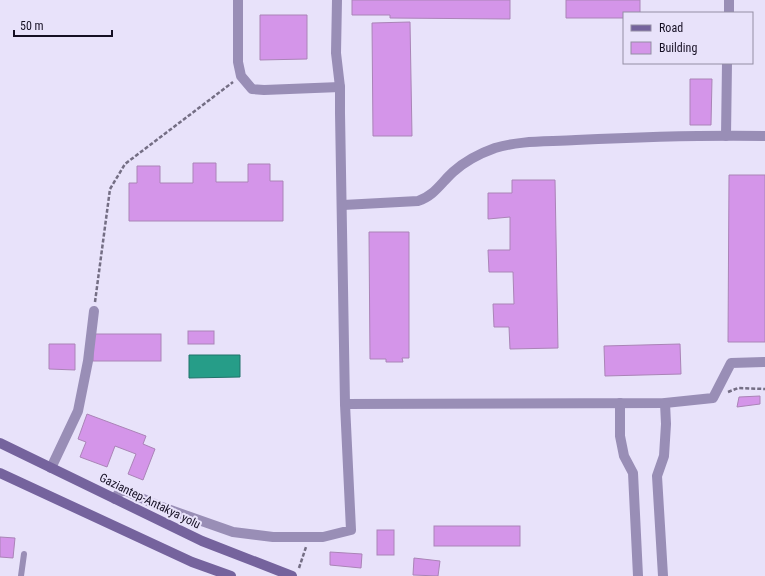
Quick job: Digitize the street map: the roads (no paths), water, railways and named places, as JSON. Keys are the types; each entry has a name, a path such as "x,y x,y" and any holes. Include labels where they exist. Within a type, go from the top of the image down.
{"main road":[{"name":"Gaziantep-Antakya yolu","path":"0,443 202,541 296,573"},
{"path":"0,474 192,562 231,576"}],"street":[{"path":"238,0 238,62 242,76 252,88 264,90 340,87"},
{"path":"115,499 120,491 126,491 159,506 232,532 273,537 323,537 352,530 345,404 343,205 340,87 336,53 336,0"},
{"path":"729,0 729,12"},
{"path":"726,136 727,64"},
{"path":"343,205 418,201 427,198 454,171 470,160 494,149 512,144 618,138 765,136"},
{"path":"51,468 78,411 88,361 94,311"},
{"path":"345,404 665,403 713,398 731,363 765,362"},
{"path":"620,403 620,436 624,456 633,473 638,576"},
{"path":"663,576 657,476 664,456 666,424 665,403"}],"lane":[{"path":"21,576 24,554"}]}
